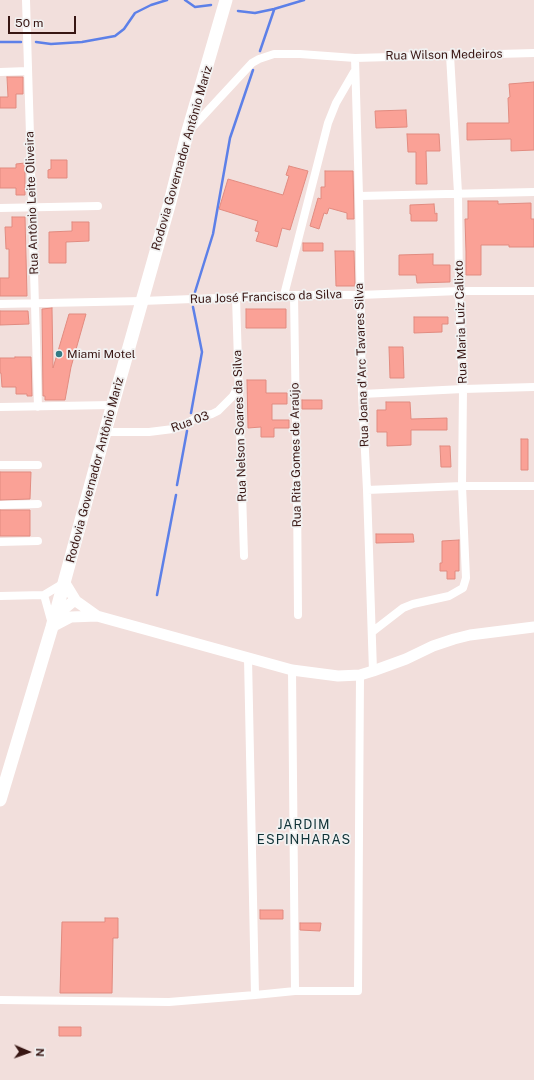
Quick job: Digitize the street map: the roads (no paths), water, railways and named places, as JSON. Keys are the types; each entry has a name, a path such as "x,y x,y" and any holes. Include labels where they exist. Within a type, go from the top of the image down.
{"highway":[{"name":"Rodovia Governador Antônio Mariz","path":"0,800 52,627 112,405 170,202 187,134 226,0"}],"main road":[{"path":"64,583 76,601 97,616"},
{"path":"64,583 64,602 68,612"},
{"path":"52,627 68,612 71,603 76,601"},
{"path":"68,612 97,616 292,670 338,676 360,675 373,671 406,659 433,646 454,639 470,635 534,627"}],"street":[{"name":"Rua Antônio Leite Oliveira","path":"26,0 38,407"},
{"name":"Rua Wilson Medeiros","path":"187,134 252,63 274,54 300,54 355,58 534,53"},
{"name":"Rua Maria Luiz Calixto","path":"372,632 403,608 413,604 448,596 463,588 466,578 462,486 462,389 458,193 450,55"},
{"name":"Rua Joana d'Arc Tavares Silva","path":"355,58 362,394 373,671"},
{"path":"0,72 28,72"},
{"path":"284,295 328,123 336,103 355,72"},
{"path":"359,196 534,192"},
{"path":"0,208 98,206"},
{"name":"Rua José Francisco da Silva","path":"0,304 35,302 142,301 284,295 360,295 534,290"},
{"name":"Rua Rita Gomes de Araújo","path":"294,295 298,615"},
{"name":"Rua Nelson Soares da Silva","path":"236,297 244,556"},
{"name":"Rua 03","path":"105,432 149,432 173,429 182,426 198,417 218,411 233,396 239,385"},
{"path":"362,394 534,386"},
{"path":"0,407 112,405"},
{"path":"0,465 38,465"},
{"path":"367,490 462,486 534,486"},
{"path":"0,505 38,504"},
{"path":"0,542 38,541"},
{"path":"0,596 44,595 64,583"},
{"path":"44,595 52,627"},
{"path":"248,658 255,995"},
{"path":"292,670 295,991"},
{"path":"0,1000 169,1002 295,991 358,991 360,675"}],"waterway":[{"path":"36,42 51,44 82,42 115,36 124,29 135,13 151,5 167,0"},
{"path":"185,0 195,7 211,5"},
{"path":"238,11 255,13 304,0"},
{"path":"260,51 274,10"},
{"path":"0,42 21,42"},
{"path":"195,292 213,234 230,138 253,70"},
{"path":"191,413 202,352 193,307"},
{"path":"177,485 187,431"},
{"path":"157,595 176,495"}],"place":[{"name":"Miami Motel","path":"59,354"}],"district":[{"name":"JARDIM ESPINHARAS","path":"304,832"}]}
